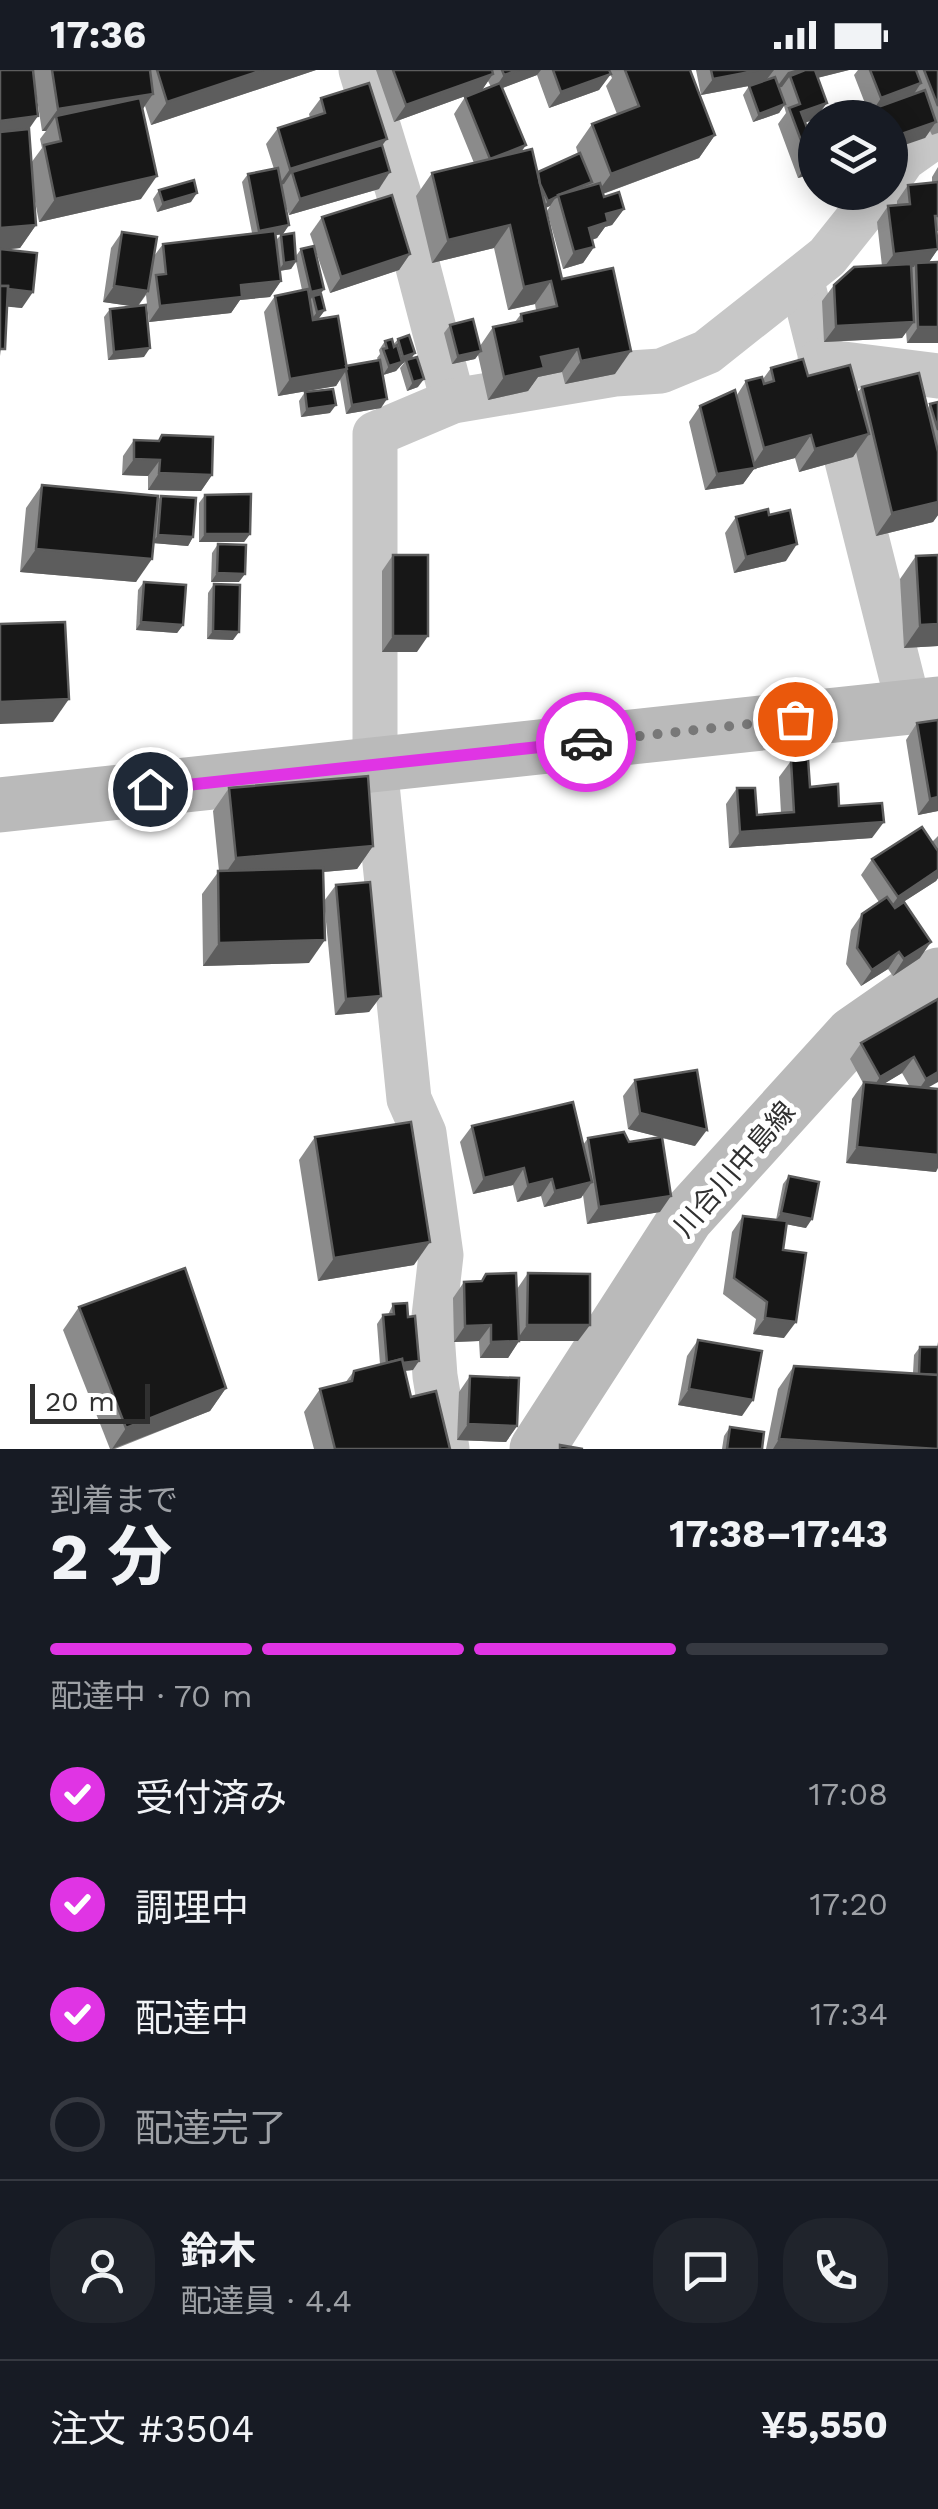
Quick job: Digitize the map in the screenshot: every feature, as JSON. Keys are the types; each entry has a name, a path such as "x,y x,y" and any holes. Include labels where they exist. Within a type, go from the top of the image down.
{"main road":[{"path":"0,805 924,705"},
{"name":"川合川中島線","path":"537,1449 686,1218 853,1034 938,975"}],"street":[{"path":"360,70 398,191 453,401"},
{"path":"908,155 938,134"},
{"path":"447,1449 434,1376 432,1334 440,1255 424,1133 409,1100 375,765 375,434 453,401 615,374 661,371 707,352 827,257 865,210"},
{"path":"801,278 820,361 924,705"},
{"path":"820,361 938,376"}],"building":[{"path":"0,70 33,70 38,116 0,121"},
{"path":"52,70 150,70 153,94 58,109"},
{"path":"157,70 263,70 167,102"},
{"path":"393,70 492,70 493,74 406,105"},
{"path":"553,70 609,70 611,74 561,92"},
{"path":"625,70 690,70 715,135 611,174 592,124 639,106"},
{"path":"711,70 760,70 713,79"},
{"path":"815,70 826,100 799,100 790,76"},
{"path":"870,70 916,70 921,83 881,98"},
{"path":"924,70 938,70 938,106"},
{"path":"775,77 785,104 759,114 749,86"},
{"path":"369,83 387,139 290,169 278,128 325,113 321,98"},
{"path":"500,83 526,145 490,159 465,97"},
{"path":"925,90 936,122 908,132 908,100 897,100"},
{"path":"140,98 157,176 55,199 44,145 61,141 56,116"},
{"path":"798,105 798,132 789,108"},
{"path":"29,129 36,225 0,228 0,132"},
{"path":"382,145 390,172 300,199 292,172"},
{"path":"532,149 562,279 613,268 631,351 581,361 578,349 541,357 544,368 504,377 493,327 522,321 521,314 557,306 551,281 524,287 510,225 448,240 432,173"},
{"path":"580,153 592,182 548,201 538,172"},
{"path":"278,168 289,225 259,231 248,174"},
{"path":"194,180 197,193 163,203 159,190"},
{"path":"938,182 938,249 894,254 888,210 908,210 908,185"},
{"path":"600,183 604,197 619,192 624,209 606,214 608,222 589,228 594,247 574,252 558,195"},
{"path":"392,195 410,254 341,277 322,217"},
{"path":"275,231 281,281 241,285 242,297 160,306 156,275 166,274 163,244"},
{"path":"122,232 157,237 148,291 114,286"},
{"path":"294,233 296,261 284,263 281,235"},
{"path":"314,246 324,289 311,292 301,249"},
{"path":"0,249 37,253 33,292 0,286"},
{"path":"938,262 938,327 918,327 916,263"},
{"path":"911,264 914,322 836,326 834,285 854,267"},
{"path":"0,286 8,286 5,349 0,349"},
{"path":"308,289 313,320 338,316 347,369 290,379 275,296"},
{"path":"321,294 325,310 317,312 313,296"},
{"path":"146,305 150,348 114,352 110,309"},
{"path":"473,319 481,351 458,356 450,325"},
{"path":"409,335 415,353 403,357 398,339"},
{"path":"392,339 402,362 389,366 383,349 387,348 385,341"},
{"path":"417,357 424,379 413,382 406,360"},
{"path":"803,359 808,376 850,365 869,434 815,449 811,435 764,448 746,381 762,377 764,384 774,381 771,368"},
{"path":"380,360 387,399 352,405 346,366"},
{"path":"919,373 938,452 938,502 892,513 862,387"},
{"path":"333,389 336,405 307,409 305,392"},
{"path":"735,390 755,468 717,474 700,406"},
{"path":"938,402 938,430 930,404"},
{"path":"162,435 213,437 212,475 159,473 160,460 134,459 134,440 159,441"},
{"path":"42,485 158,496 152,559 36,549"},
{"path":"251,494 250,534 205,534 205,495"},
{"path":"161,496 196,498 193,537 158,535"},
{"path":"768,509 769,515 790,510 797,544 746,557 736,517"},
{"path":"218,544 246,545 245,574 217,573"},
{"path":"393,555 428,555 428,636 393,636"},
{"path":"938,555 938,624 920,625 916,556"},
{"path":"144,582 186,585 183,625 141,622"},
{"path":"214,584 240,585 239,632 213,631"},
{"path":"65,622 69,699 0,702 0,624"},
{"path":"938,720 938,797 930,799 917,723"},
{"path":"808,759 810,787 838,784 839,806 882,803 884,822 740,832 737,788 755,788 757,815 794,812 791,761"},
{"path":"368,776 373,846 236,858 229,788"},
{"path":"922,827 938,851 938,870 898,897 872,859"},
{"path":"323,868 325,940 219,943 218,871"},
{"path":"370,882 381,996 346,999 336,885"},
{"path":"887,897 895,908 904,902 931,942 904,959 899,952 872,970 857,948 862,914"},
{"path":"938,999 938,1072 926,1079 914,1057 880,1077 861,1043"},
{"path":"697,1070 707,1130 640,1113 635,1080"},
{"path":"864,1082 938,1089 938,1155 857,1147"},
{"path":"573,1102 592,1182 555,1191 552,1179 528,1185 524,1168 484,1178 472,1126"},
{"path":"411,1122 430,1242 334,1258 315,1137"},
{"path":"624,1132 629,1142 662,1137 671,1196 599,1207 588,1138"},
{"path":"789,1176 819,1182 812,1219 781,1213"},
{"path":"743,1216 787,1221 783,1250 806,1253 796,1322 765,1318 767,1302 734,1278"},
{"path":"185,1268 226,1388 126,1428 79,1307"},
{"path":"516,1273 519,1341 491,1342 491,1325 465,1326 464,1282 482,1281 486,1274"},
{"path":"528,1273 590,1274 590,1325 527,1325"},
{"path":"407,1303 408,1317 415,1316 419,1361 402,1363 402,1359 387,1363 383,1315 394,1314 393,1304"},
{"path":"698,1340 762,1351 753,1400 689,1389"},
{"path":"920,1347 938,1347 938,1375 919,1374"},
{"path":"402,1359 411,1397 436,1391 450,1449 335,1449 320,1389 352,1381 354,1371"},
{"path":"794,1366 938,1375 938,1449 779,1439"},
{"path":"470,1376 519,1378 517,1426 468,1424"},
{"path":"730,1427 764,1432 762,1449 727,1449"}],"way so far":[{"path":"586,742 795,719"}],"route":[{"path":"150,789 586,742"}]}
